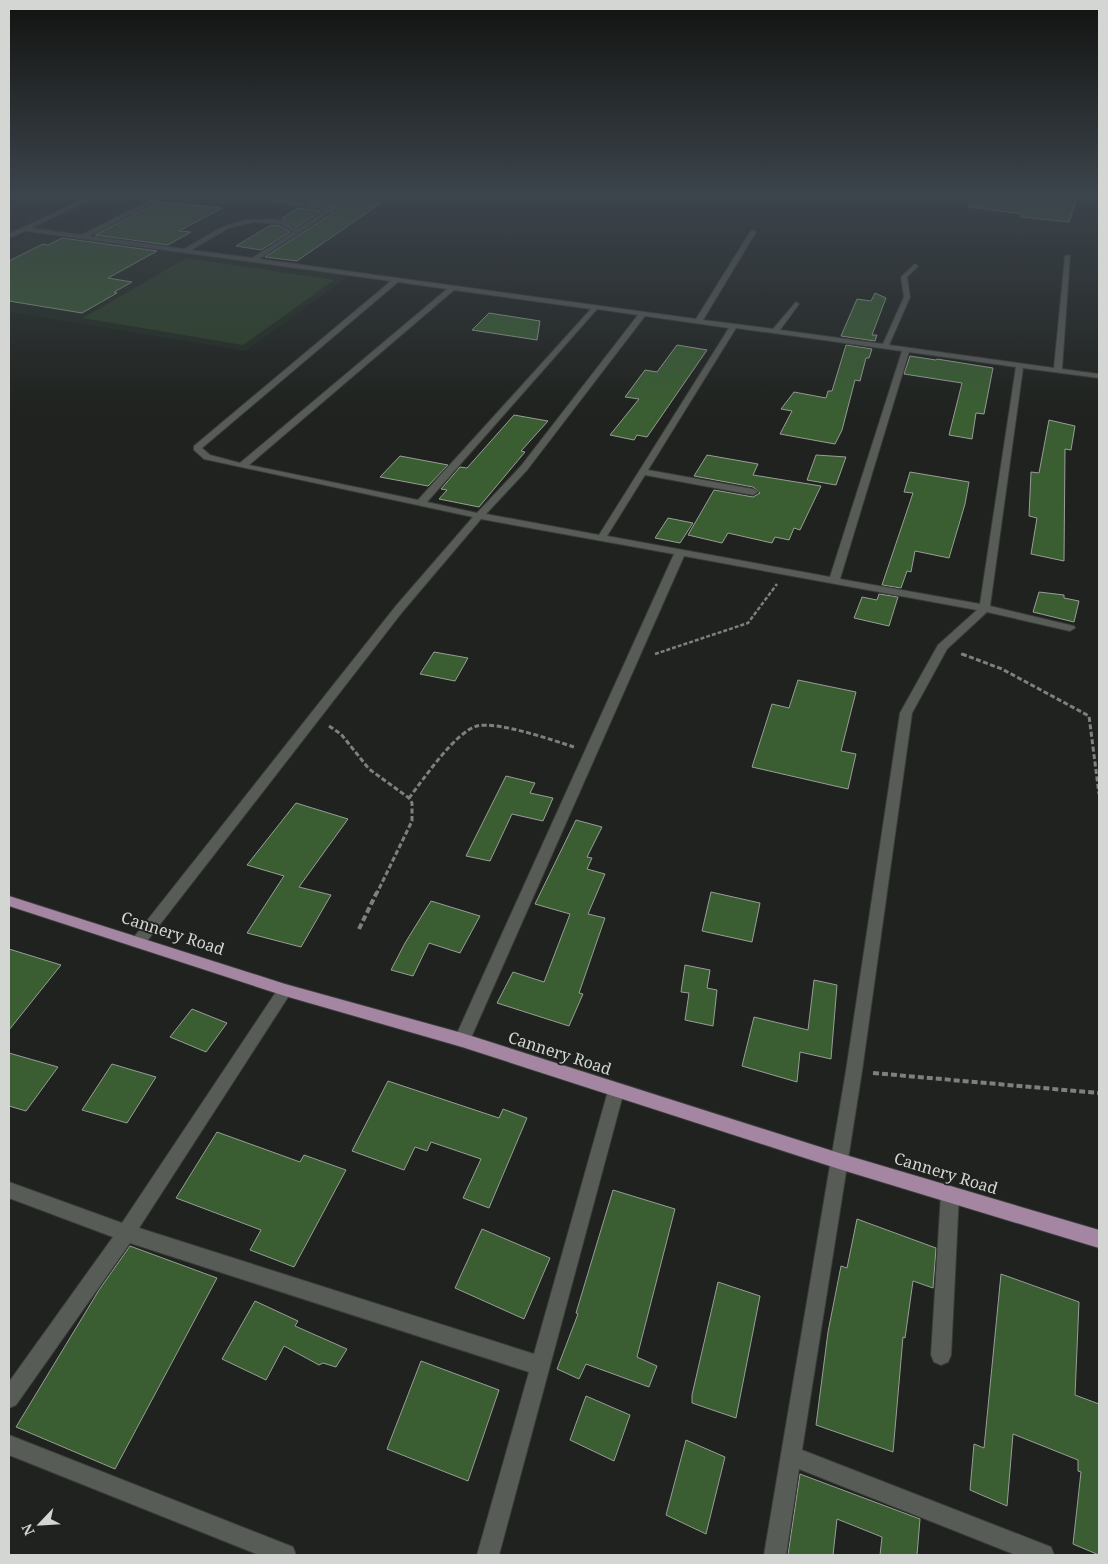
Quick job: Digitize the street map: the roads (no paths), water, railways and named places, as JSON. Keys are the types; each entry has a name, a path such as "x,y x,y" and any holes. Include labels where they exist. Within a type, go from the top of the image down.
{"main road":[{"name":"Cannery Road","path":"9,901 139,941 285,990 462,1040 838,1161 1099,1239"}],"street":[{"path":"304,267 1099,376"},
{"path":"698,322 732,267"},
{"path":"884,347 907,297 904,277 914,267"},
{"path":"1058,370 1067,267"},
{"path":"396,280 197,448 207,456 242,466 420,504 602,539 986,608 1070,628"},
{"path":"242,466 452,288"},
{"path":"774,332 783,324 796,304"},
{"path":"420,504 595,308"},
{"path":"139,941 399,609 479,516 524,468 643,314"},
{"path":"602,539 733,327"},
{"path":"834,580 906,350"},
{"path":"775,1555 854,1071 906,713 942,647 986,608 1020,365"},
{"path":"644,472 753,492"},
{"path":"462,1040 680,553"},
{"path":"9,1398 126,1233 285,990"},
{"path":"488,1555 616,1091"},
{"path":"9,1190 126,1233 541,1366"},
{"path":"941,1355 950,1194"},
{"path":"9,1445 285,1555"},
{"path":"791,1456 1043,1555"}]}
